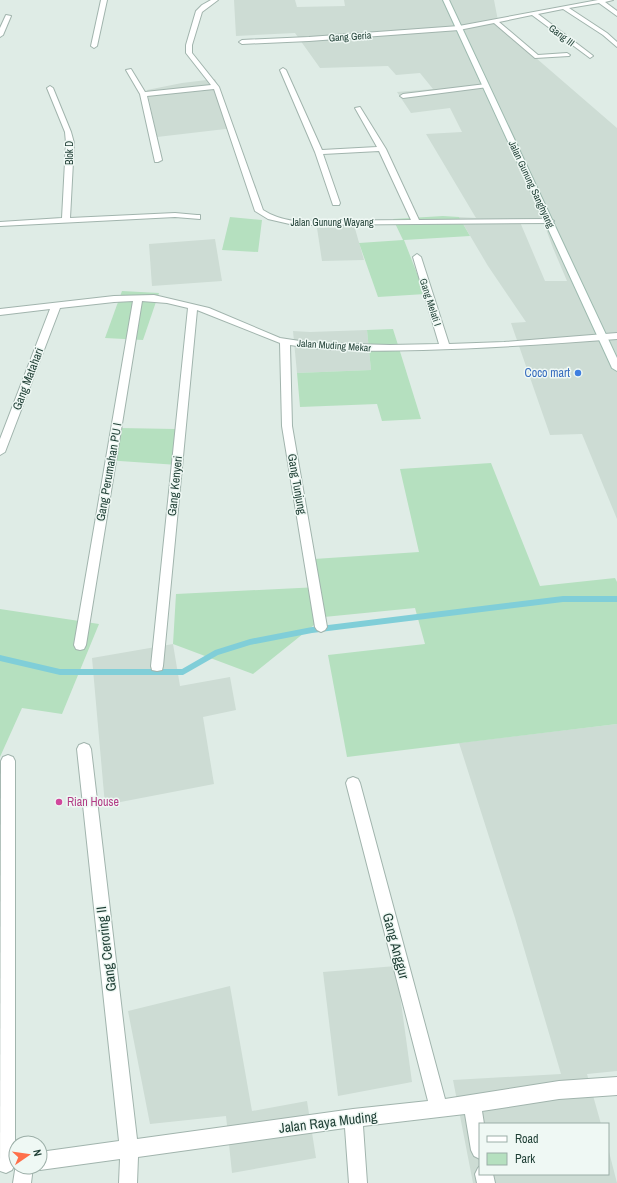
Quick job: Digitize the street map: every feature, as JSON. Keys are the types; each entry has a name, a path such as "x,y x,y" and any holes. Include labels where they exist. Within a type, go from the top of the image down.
{"street":[{"path":"94,46 104,0"},
{"name":"Jalan Gunung Wayang","path":"215,0 204,6 199,11 189,45 189,53 216,87 259,210 268,217 294,223 550,221"},
{"name":"Jalan Gunung Sanghyang","path":"446,0 617,368"},
{"name":"Gang Geria","path":"242,42 309,39 459,28 496,22 564,7 610,0"},
{"path":"600,1 617,14"},
{"path":"564,7 604,34 617,45"},
{"name":"Gang III","path":"534,14 590,56"},
{"path":"0,36 8,16"},
{"path":"496,22 506,28 537,58 567,56"},
{"path":"129,70 143,94 158,160"},
{"path":"283,70 319,152 336,203"},
{"path":"403,96 486,86"},
{"path":"143,94 216,87"},
{"name":"Blok D","path":"50,88 68,132 70,143 66,221"},
{"path":"358,108 382,149 416,222"},
{"path":"319,152 382,149"},
{"path":"0,224 175,215 197,217"},
{"name":"Gang Melati I","path":"417,257 445,347"},
{"name":"Jalan Muding Mekar","path":"0,312 114,299 167,300 206,310 278,340 321,346 390,348 445,347 504,345 617,336"},
{"name":"Gang Perumahan PU I","path":"80,646 138,299"},
{"name":"Gang Matahari","path":"0,452 56,306"},
{"name":"Gang Kenyeri","path":"157,666 193,307"},
{"name":"Gang Tunjung","path":"285,341 287,426 321,627"},
{"name":"Gang Ceroring II","path":"84,749 129,1149 128,1183"},
{"path":"7,1163 8,761"},
{"name":"Gang Anggur","path":"352,783 439,1109"},
{"name":"Jalan Raya Muding","path":"48,1160 353,1118 439,1109 559,1090 617,1086"},
{"path":"472,1103 479,1144"},
{"path":"353,1118 358,1183"}],"shaded area":[{"path":"234,0 295,0 297,7 345,6 344,0 494,0 499,26 617,128 617,519 582,434 550,435 511,323 526,322 488,266 459,217 476,218 426,134 462,132 450,108 411,113 397,92 433,89 420,73 396,75 388,66 320,68 295,33 236,36","holes":["543,221 567,281 545,281 520,222"]},
{"path":"215,79 234,128 157,137 147,90 182,83"},
{"path":"354,225 364,260 322,261 317,228"},
{"path":"215,239 222,281 152,286 149,244"},
{"path":"367,330 371,370 297,373 293,331 310,332"},
{"path":"173,644 180,686 230,677 236,710 203,717 214,784 105,805 92,658"},
{"path":"617,724 617,1071 587,1074 601,1123 479,1123 479,1175 609,1175 609,1152 617,1183 473,1183 453,1080 561,1074 515,918 459,743"},
{"path":"396,966 412,1082 338,1096 323,972"},
{"path":"230,986 252,1111 307,1101 316,1158 232,1173 226,1116 150,1124 128,1011"}],"green space":[{"path":"443,216 459,217 470,236 404,240 425,294 378,297 359,243 403,240 393,219"},
{"path":"230,217 262,220 258,252 222,250"},
{"path":"122,291 159,293 143,340 105,338"},
{"path":"393,329 421,419 382,421 377,404 300,407 297,373 371,370 367,330"},
{"path":"120,428 175,429 178,465 105,460"},
{"path":"491,463 540,586 615,578 617,582 617,724 347,757 328,655 425,644 415,608 324,617 253,674 173,644 176,594 319,587 314,559 419,552 400,469"},
{"path":"0,609 99,624 62,714 22,708 0,757"}],"waterway":[{"path":"0,658 60,672 183,672 215,653 250,642 312,630 563,599 617,599"}],"place":[{"name":"Coco mart","path":"578,373"},
{"name":"Rian House","path":"59,802"}]}
